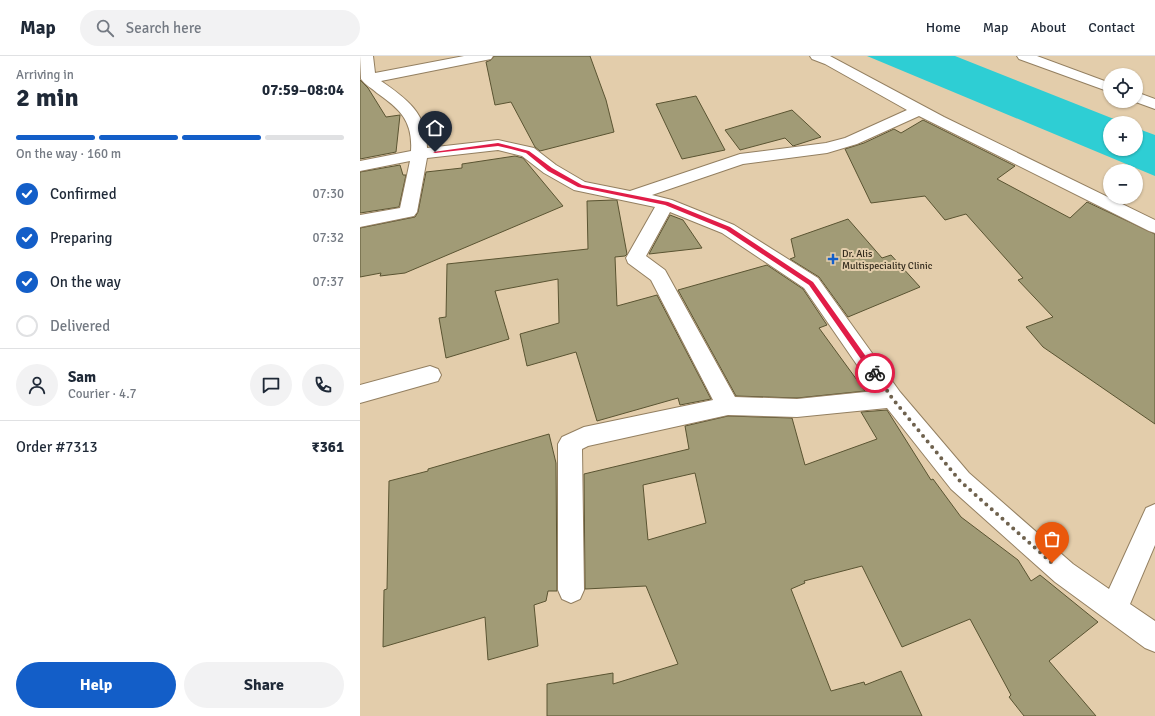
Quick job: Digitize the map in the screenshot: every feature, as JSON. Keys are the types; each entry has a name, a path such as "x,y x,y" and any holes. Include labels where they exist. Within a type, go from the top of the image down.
{"street":[{"path":"360,221 408,212 419,154 418,128 409,111 368,78 366,56"},
{"path":"368,78 486,56"},
{"path":"817,56 830,61 919,110 1155,227"},
{"path":"1024,56 1103,85"},
{"path":"1143,100 1155,104"},
{"path":"629,197 740,159 826,148 851,141 919,110"},
{"path":"360,166 419,154 498,145 528,152 550,170 580,186 666,204 728,229 811,283 892,398 960,481 1064,573 1155,638"},
{"path":"666,204 635,258 658,275 728,406"},
{"path":"360,394 430,375"},
{"path":"571,590 570,444 584,437 728,406 797,408 892,398"},
{"path":"1114,610 1155,516"}],"water":[{"path":"867,56 955,56 1106,116 1103,116 1103,154"},
{"path":"1143,131 1155,135 1155,176 1143,171 1143,164 1126,164 1107,156 1143,156"}],"building":[{"path":"494,56 590,56 606,100 614,132 540,151 535,147 511,102 495,105 486,62 491,60"},
{"path":"360,80 368,88 386,117 400,115 396,152 360,159"},
{"path":"696,96 725,150 682,159 656,104"},
{"path":"792,110 821,137 793,146 785,138 740,150 725,130"},
{"path":"923,120 1015,166 997,179 1070,218 1087,202 1155,234 1155,424 1043,347 1026,327 1053,317 1018,280 1023,278 966,214 945,220 925,196 871,203 845,149 864,143 894,129 901,133"},
{"path":"515,156 523,158 563,206 405,273 380,276 381,273 360,277 360,228 415,217 418,212 426,172 462,168 462,164"},
{"path":"400,165 403,175 406,175 399,207 360,213 360,172"},
{"path":"617,200 627,254 625,256 615,257 617,306 657,295 711,399 680,405 678,398 597,421 576,352 527,366 520,334 559,323 558,279 495,291 509,339 446,358 439,318 446,317 447,264 588,249 587,201"},
{"path":"670,215 683,220 702,248 649,254"},
{"path":"848,219 882,258 891,255 920,287 848,317 819,277 790,259 795,257 791,239"},
{"path":"767,265 803,289 827,325 819,328 865,391 797,398 736,396 678,290"},
{"path":"887,410 931,480 933,479 961,517 1018,560 1031,581 1040,575 1098,622 1049,661 1096,716 1024,716 1009,697 1011,695 970,619 902,647 862,566 804,581 805,583 791,589 831,691 864,682 865,685 901,671 922,716 547,716 547,684 613,673 613,684 678,664 646,586 585,589 584,474 689,449 685,426 728,416 792,418 805,465 877,439 861,412","holes":["695,473 706,523 648,540 643,485"]},
{"path":"549,434 556,463 557,591 548,591 546,601 534,605 538,646 488,660 485,617 383,647 384,590 387,589 389,481 428,471 428,469"}],"way so far":[{"path":"875,373 892,398 960,481 1052,563"}],"place":[{"name":"Dr. Alis Multispeciality Clinic","path":"833,259"}],"route":[{"path":"435,152 498,145 513,148 528,152 550,170 580,186 666,204 728,229 811,283 875,373"}]}
